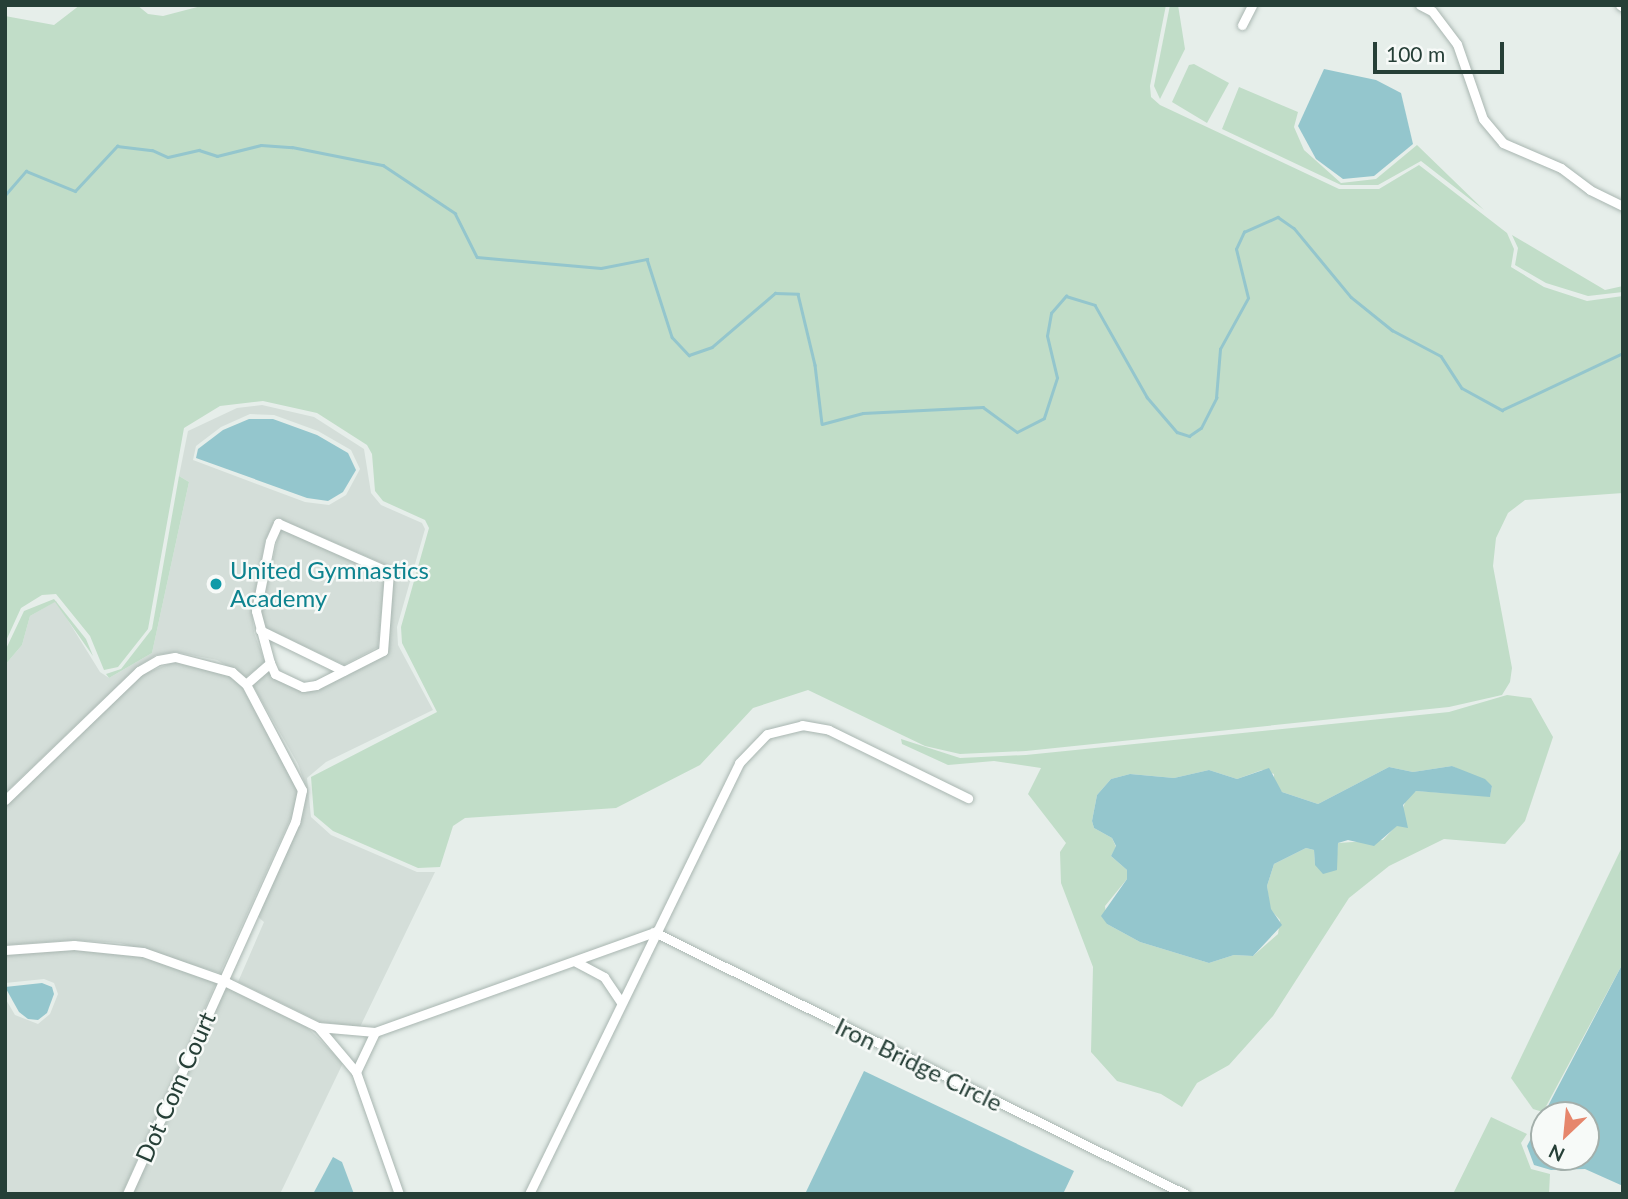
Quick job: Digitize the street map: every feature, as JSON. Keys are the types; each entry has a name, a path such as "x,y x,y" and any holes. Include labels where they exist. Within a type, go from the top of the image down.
{"street":[{"path":"1242,25 1252,5"},
{"path":"1420,5 1432,11 1457,44 1483,119 1503,143 1561,168 1590,190 1623,206"},
{"path":"278,523 389,572 383,650 316,685 303,687 275,674 271,663 256,611 270,541 278,523"},
{"path":"260,630 344,671"},
{"path":"5,800 139,671 158,660 175,657 215,665 246,684 271,663"},
{"name":"Dot Com Court","path":"127,1194 299,813 302,790 246,684"},
{"path":"529,1194 654,932 739,763 767,734 802,725 829,730 968,798"},
{"path":"5,950 74,944 119,948 222,980 318,1027 375,1032 654,932"},
{"name":"Iron Bridge Circle","path":"654,932 1185,1194"},
{"path":"576,962 604,976 621,1002"},
{"path":"318,1027 356,1072 399,1194"},
{"path":"356,1072 375,1032"}],"shaded area":[{"path":"262,405 314,417 364,449 371,493 381,505 422,523 425,529 397,627 398,645 433,710 326,762 307,778 311,817 331,835 417,872 435,872 360,1027 320,1022 238,982 264,922 257,916 303,814 307,790 298,764 252,684 268,671 273,678 300,691 316,690 384,655 391,567 280,519 274,521 265,541 252,610 254,633 265,662 246,677 217,660 176,652 156,655 137,667 5,793 5,665 22,645 30,616 56,601 100,672 109,678 152,653 189,482 179,476 188,431 237,408","holes":["250,414 274,415 318,431 351,450 360,469 346,495 329,505 305,502 193,460 196,446 221,427"]},
{"path":"280,529 385,575 378,647 344,665 264,627 261,610"},
{"path":"174,662 229,676 242,687 298,791 294,811 220,973 120,943 74,940 5,945 5,806 141,675"},
{"path":"73,950 142,957 216,983 122,1194 5,1194 5,998 15,1015 38,1024 50,1014 58,994 54,983 44,979 5,983 5,955"},
{"path":"224,986 307,1027 343,1063 280,1194 132,1194"}],"green space":[{"path":"80,5 137,5 148,14 163,16 205,5 1166,5 1150,86 1151,97 1160,105 1339,189 1379,189 1419,165 1507,233 1514,249 1511,267 1544,287 1587,301 1623,296 1623,493 1525,500 1508,513 1496,538 1493,566 1512,668 1510,682 1502,695 1449,707 1026,751 960,754 925,746 808,690 753,708 700,765 616,808 465,818 453,826 440,867 418,868 333,831 314,815 311,777 437,712 402,643 401,627 429,528 425,520 383,501 375,491 372,454 367,445 317,413 263,401 220,406 184,428 148,629 118,667 104,670 90,636 56,594 42,595 21,608 5,643 5,16 54,25"},
{"path":"1170,5 1178,5 1185,49 1160,99 1154,86"},
{"path":"1194,64 1229,83 1207,123 1172,102 1189,65"},
{"path":"1239,87 1298,112 1294,127 1304,150 1341,183 1376,179 1417,145 1484,210 1421,161 1378,185 1341,185 1222,129"},
{"path":"1512,235 1605,290 1623,286 1623,292 1588,296 1546,283 1515,265 1518,248"},
{"path":"179,476 189,482 152,653 109,678 106,674 121,669 152,629"},
{"path":"54,599 86,639 93,656 55,602 30,616 22,645 5,665 5,651 24,611"},
{"path":"1507,695 1531,698 1553,737 1525,821 1505,844 1444,839 1389,866 1349,898 1273,1016 1229,1065 1197,1083 1182,1107 1161,1094 1117,1081 1091,1052 1093,967 1061,883 1060,852 1066,843 1028,794 1041,768 994,761 948,765 902,744 901,739 960,758 1026,755 1449,712","holes":["1452,766 1492,786 1490,796 1416,791 1407,797 1397,825 1383,840 1338,843 1337,853 1315,865 1314,850 1306,848 1274,864 1267,886 1270,909 1280,920 1278,934 1253,956 1234,955 1209,963 1140,942 1107,924 1105,906 1127,879 1127,870 1111,856 1116,847 1112,838 1094,828 1092,821 1097,795 1111,779 1130,774 1174,778 1209,770 1237,779 1262,770 1274,774 1274,784 1282,792 1318,804 1389,767 1413,772"]},
{"path":"1623,845 1623,963 1549,1101 1530,1101 1530,1105 1511,1078"},
{"path":"1491,1117 1527,1134 1521,1143 1530,1171 1550,1174 1549,1194 1453,1194"}],"water":[{"path":"1324,69 1376,80 1401,93 1413,144 1374,176 1343,179 1316,159 1298,126"},
{"path":"249,419 273,419 317,435 348,453 356,470 343,492 328,501 307,498 196,458 198,449 223,430"},
{"path":"1452,766 1485,779 1492,786 1490,797 1416,791 1403,805 1408,828 1397,826 1374,846 1348,840 1338,843 1337,870 1323,874 1315,865 1314,850 1306,848 1274,864 1267,886 1271,909 1282,925 1253,956 1234,955 1209,963 1140,942 1107,924 1101,916 1127,879 1127,870 1111,856 1116,846 1112,838 1094,828 1092,821 1097,795 1111,779 1130,774 1174,778 1209,770 1237,779 1269,768 1282,792 1318,804 1389,767 1413,772"},
{"path":"1623,963 1623,1186 1589,1171 1600,1171 1600,1101 1551,1101"},
{"path":"42,983 52,987 54,994 47,1013 38,1020 28,1019 19,1012 5,987"},
{"path":"864,1071 1074,1171 1063,1194 805,1194"},
{"path":"333,1157 342,1162 354,1194 313,1194"}],"waterway":[{"path":"5,195 26,171 75,191 117,146 152,150 168,157 199,150 217,156 261,145 292,147 383,165 455,213 477,257 601,268 647,259 672,337 689,355 712,347 775,293 798,294 815,365 822,424 863,413 983,407 1017,432 1044,418 1057,378 1047,336 1051,313 1066,296 1095,305 1147,397 1177,432 1189,436 1201,428 1216,398 1220,349 1248,298 1236,249 1244,232 1278,217 1294,228 1351,297 1392,330 1441,356 1462,388 1502,410 1623,353"}],"place":[{"name":"United Gymnastics Academy","path":"216,584"}]}
